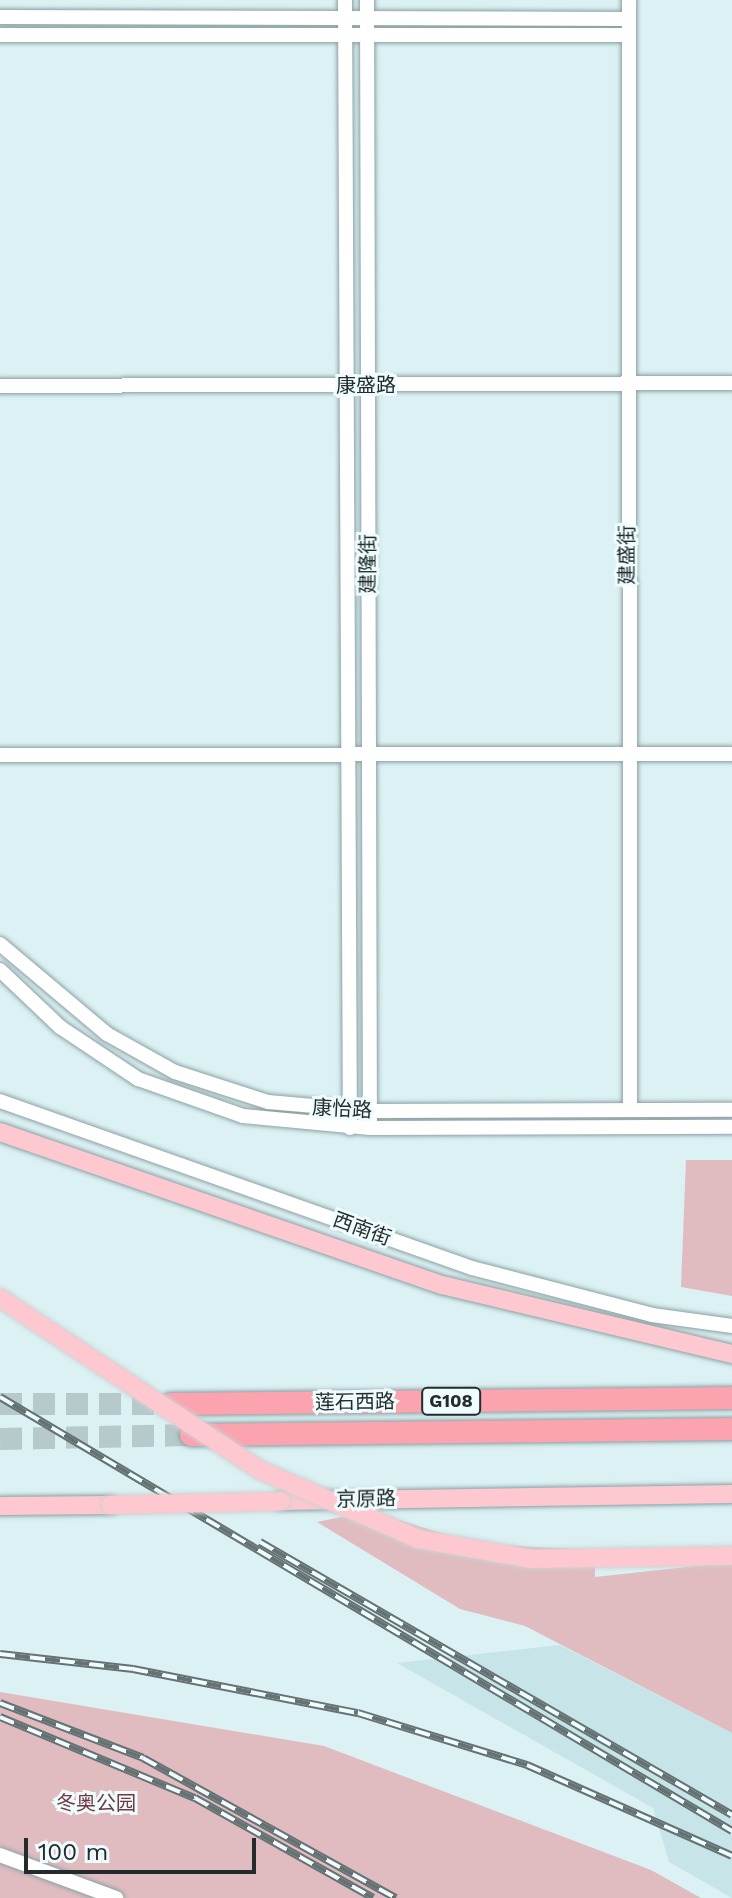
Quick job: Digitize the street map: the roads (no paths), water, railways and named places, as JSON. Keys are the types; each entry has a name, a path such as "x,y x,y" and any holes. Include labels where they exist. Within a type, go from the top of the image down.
{"highway":[{"name":"莲石西路","path":"171,1404 732,1398"},
{"name":"莲石西路","path":"191,1435 732,1429"}],"main road":[{"path":"0,1132 442,1285 732,1354"},
{"path":"0,1298 260,1470 418,1539 531,1559 732,1556"},
{"name":"京原路","path":"0,1506 732,1494"}],"street":[{"name":"建隆街","path":"345,0 350,1128"},
{"name":"建隆街","path":"367,0 370,1128"},
{"name":"建盛街","path":"629,0 630,1110"},
{"path":"0,17 629,19"},
{"path":"0,35 629,35"},
{"name":"康盛路","path":"0,386 732,383"},
{"path":"0,755 732,754"},
{"name":"康怡路","path":"0,944 107,1034 175,1072 268,1102 370,1111 732,1110"},
{"name":"康怡路","path":"0,970 60,1027 138,1079 243,1116 350,1128 732,1127"},
{"name":"西南街","path":"0,1101 472,1268 652,1315 732,1326"},
{"path":"0,1855 116,1898"}],"tunnel":[{"path":"0,1404 171,1404"},
{"path":"0,1439 191,1435"}],"railway":[{"path":"0,1397 732,1831"},
{"path":"260,1542 732,1815"},
{"path":"0,1654 133,1669 358,1713 527,1765 732,1856"},
{"path":"0,1703 143,1758 396,1898"},
{"path":"0,1717 195,1798 373,1898"}],"park label":[{"name":"冬奥公园","path":"96,1803"}]}
